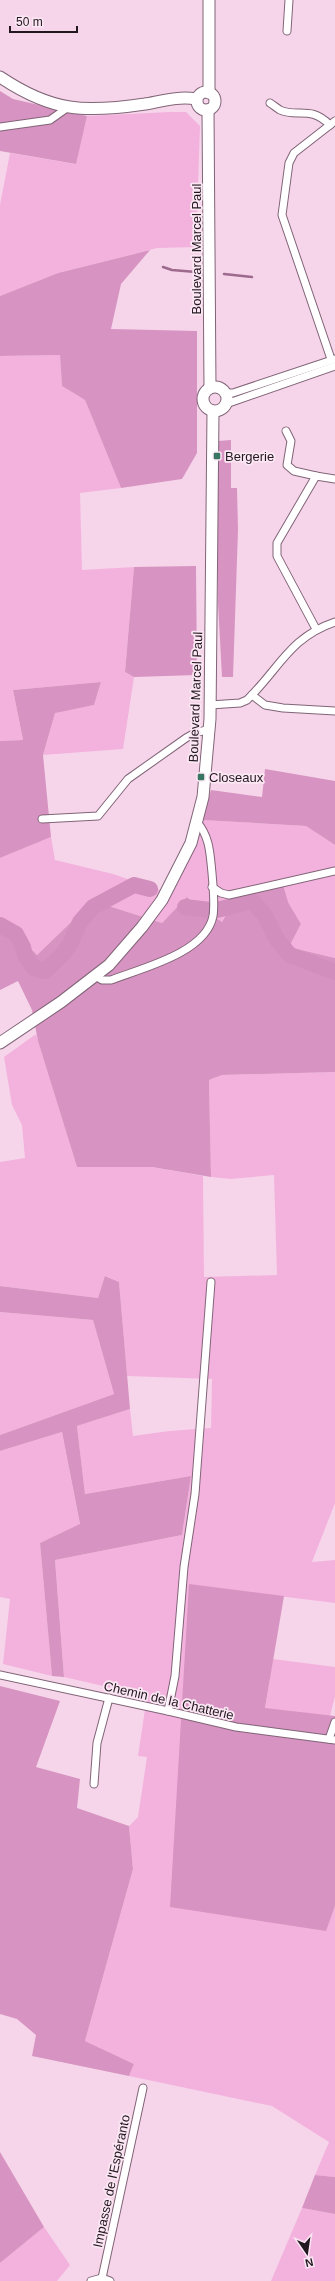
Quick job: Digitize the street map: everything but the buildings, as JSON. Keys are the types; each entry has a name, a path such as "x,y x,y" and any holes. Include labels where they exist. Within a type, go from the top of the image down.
{"street":[{"path":"209,0 209,92"},
{"path":"287,31 290,0"},
{"path":"0,77 38,99 67,108 103,110 177,98 196,100"},
{"path":"209,92 214,96 215,102 213,107 208,110 199,108 196,100 201,93 209,92"},
{"path":"270,103 281,111 307,112 332,123 294,153 289,163 282,214 333,359 233,393 225,392 218,388 210,388 205,393 203,400 206,407 213,411 220,410 226,404 335,366"},
{"path":"0,127 50,120 67,108"},
{"name":"Boulevard Marcel Paul","path":"208,110 210,388"},
{"path":"225,392 226,404"},
{"name":"Boulevard Marcel Paul","path":"0,1043 109,965 142,928 162,900 191,843 197,822 206,772 210,729 213,411"},
{"path":"286,431 291,441 287,465 294,471 335,479"},
{"path":"316,476 277,543 277,556 316,629"},
{"path":"210,705 240,703 252,695 300,641 316,629 335,622"},
{"path":"252,695 265,705 283,708 335,711"},
{"path":"42,819 98,816 128,779 195,732 210,729"},
{"path":"95,976 102,980 111,980 165,960 192,946 208,929 213,916 209,844 204,830 197,822"},
{"path":"212,887 221,893 229,894 335,871"},
{"path":"168,1711 175,1676 184,1567 195,1494 212,1282"},
{"name":"Chemin de la Chatterie","path":"0,1675 236,1727 332,1740"},
{"path":"94,1784 97,1743 109,1698"},
{"path":"332,1740 335,1722"},
{"name":"Impasse de l'Espéranto","path":"102,2278 143,2088"},
{"path":"91,2281 102,2278 110,2281"}],"shaded area":[{"path":"0,91 13,99 87,116 76,164 0,151"},
{"path":"186,112 200,126 196,247 157,248 58,273 0,296 0,205 10,153 75,164 87,116"},
{"path":"150,250 121,284 111,329 197,331 197,453 182,479 121,488 85,400 62,386 60,355 0,356 0,296 58,273"},
{"path":"60,355 62,386 85,400 121,488 80,493 82,570 134,567 125,672 134,677 123,749 43,755 55,712 94,705 101,682 13,690 23,740 0,741 0,356"},
{"path":"231,440 231,488 237,488 238,530 233,677 222,677 218,603 218,441"},
{"path":"196,566 197,675 134,677 125,672 134,567"},
{"path":"101,682 94,705 55,713 43,755 51,837 0,858 0,741 23,740 13,690"},
{"path":"265,769 335,781 335,845 306,826 202,820 211,790 262,797"},
{"path":"202,820 306,826 335,845 335,958 289,947 301,924 288,902 228,909 222,922 188,897 162,923 93,901 37,955 0,917 0,858 51,837 55,860 113,874 172,894 193,851"},
{"path":"283,885 288,902 301,924 289,947 335,958 335,1072 222,1075 209,1080 211,1177 152,1167 77,1167 38,1041 32,1010 18,981 0,990 0,917 37,955 93,901 162,923 187,897 222,922 234,905 240,900 256,892"},
{"path":"36,1034 77,1167 152,1167 203,1176 204,1277 277,1275 274,1175 231,1179 211,1177 209,1080 222,1075 335,1072 335,1503 312,1562 335,1560 335,1603 189,1585 325,1931 335,1906 335,2177 315,2175 329,2142 272,2106 129,2076 134,2064 85,2041 133,1869 129,1826 138,1817 147,1757 138,1756 147,1696 64,1677 55,1560 182,1535 191,1476 85,1494 77,1426 130,1409 133,1436 169,1431 211,1428 212,1379 127,1376 119,1282 106,1276 98,1298 0,1286 0,1162 25,1158 22,1125 12,1105 4,1057"},
{"path":"105,1276 119,1282 130,1409 77,1426 85,1494 191,1476 182,1535 55,1560 64,1677 52,1676 40,1543 80,1524 62,1432 0,1451 0,1435 114,1394 93,1320 0,1312 0,1286 98,1298"},
{"path":"0,1312 93,1320 114,1394 0,1435"},
{"path":"62,1432 80,1525 40,1543 52,1676 3,1664 10,1599 0,1597 0,1451"},
{"path":"189,1584 284,1596 265,1708 335,1716 335,1906 326,1931 170,1907"},
{"path":"273,1659 335,1667 335,1696 330,1716 265,1709"},
{"path":"0,1686 60,1701 36,1767 80,1779 77,1808 129,1826 133,1869 85,2041 134,2064 129,2076 32,2056 36,2035 17,2019 0,2014"},
{"path":"0,2152 44,2227 0,2263"},
{"path":"315,2175 335,2177 335,2214 302,2208"},
{"path":"302,2208 335,2214 335,2281 271,2281"},
{"path":"44,2227 70,2265 57,2281 0,2281 0,2263"}],"waterway":[{"path":"163,267 172,270 196,272"},
{"path":"224,274 252,277"},
{"path":"0,925 16,934 23,947 25,956 34,968 45,971 62,955 70,944 80,922 93,907 134,885 150,889"},
{"path":"217,910 252,901 264,914 278,941 290,955 335,972"},
{"path":"185,907 210,910"}],"place":[{"name":"Bergerie","path":"217,456"},
{"name":"Closeaux","path":"201,777"}]}
